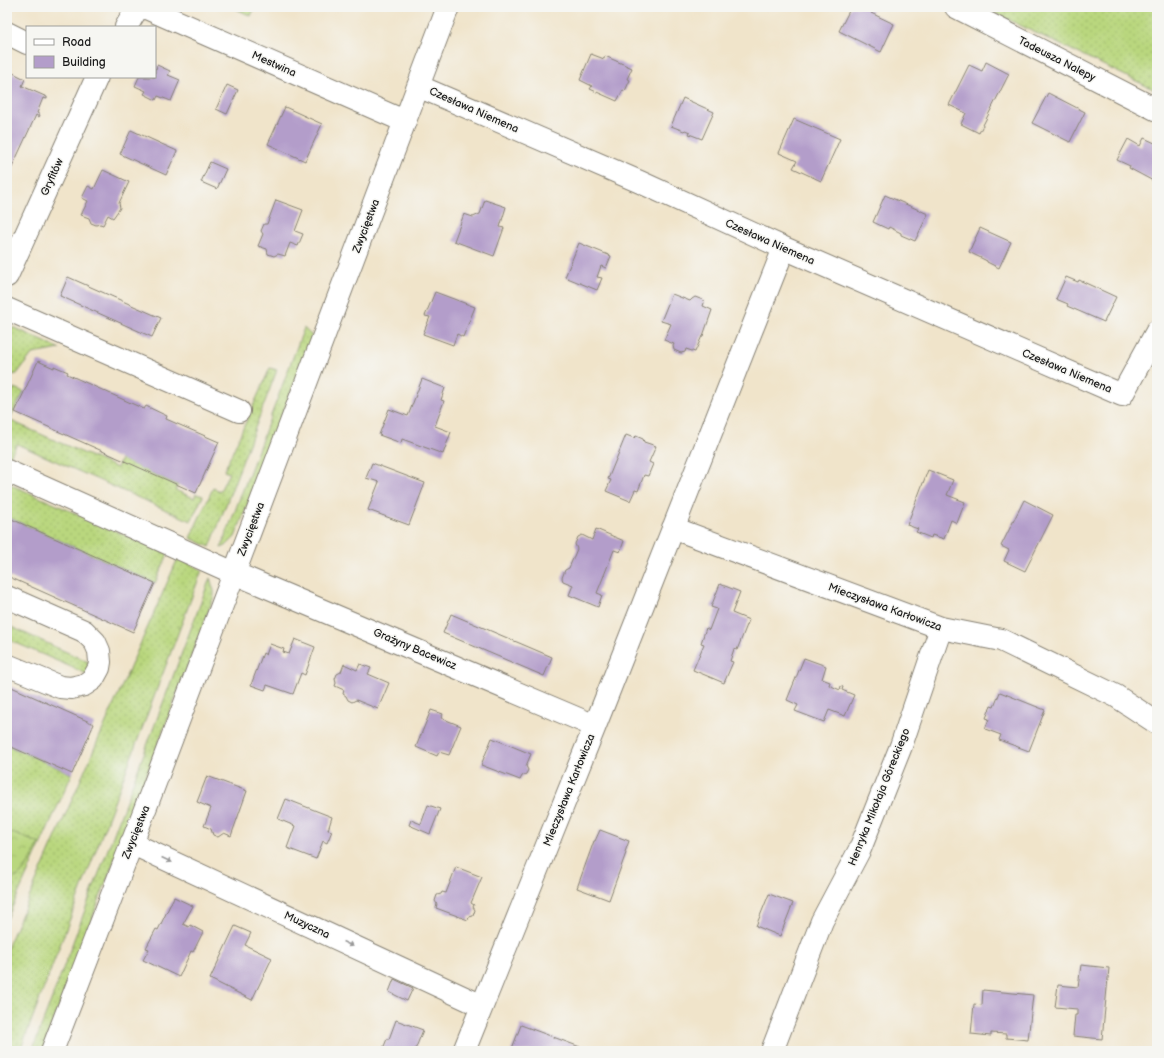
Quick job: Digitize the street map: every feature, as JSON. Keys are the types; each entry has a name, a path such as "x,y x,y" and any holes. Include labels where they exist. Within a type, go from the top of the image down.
{"street":[{"path":"127,26 138,7"},
{"name":"Mestwina","path":"144,7 404,121"},
{"name":"Zwycięstwa","path":"52,1051 150,797 448,7"},
{"name":"Tadeusza Nalepy","path":"956,7 1157,110"},
{"path":"7,33 26,42"},
{"name":"Gryfitów","path":"7,276 97,78"},
{"name":"Czesława Niemena","path":"418,86 640,182 784,248 1122,395 1157,331"},
{"name":"Mieczysława Karłowicza","path":"464,1051 595,726 784,248"},
{"path":"7,309 240,411"},
{"name":"Grażyny Bacewicz","path":"7,471 234,573 595,726"},
{"name":"Mieczysława Karłowicza","path":"673,528 941,628 1001,640 1116,696 1157,723"},
{"path":"7,596 84,631 95,642 99,651 100,662 99,668 93,679 84,685 71,688 60,687 7,665"},
{"name":"Henryka Mikołaja Góreckiego","path":"772,1051 822,921 860,849 901,746 941,628"},
{"name":"Muzyczna","path":"131,843 482,1006"}],"green space":[{"path":"232,7 255,7 251,16"},
{"path":"982,7 1157,7 1157,91"},
{"path":"8,328 15,328 60,349 32,354 17,374 11,375 7,373"},
{"path":"304,328 312,336 235,537 226,546 221,548"},
{"path":"270,368 277,370 210,547 190,538 213,488 220,491 229,473 224,471"},
{"path":"14,388 24,392 9,420 117,468 121,459 178,485 175,490 194,498 196,494 203,496 191,521 17,444 9,458 7,457 7,403"},
{"path":"7,483 168,554 155,583 7,517"},
{"path":"178,558 202,570 20,1051 7,1051 7,948"},
{"path":"210,578 214,596 42,1051 32,1051"},
{"path":"7,625 93,664 87,674 7,639"},
{"path":"7,745 72,774 7,919"},
{"path":"7,831 39,843 23,871 13,880 7,882"}],"building":[{"path":"851,7 874,7 871,13 894,24 881,52 839,31"},
{"path":"591,54 604,59 605,56 632,68 627,79 630,80 625,91 623,90 617,101 590,89 592,86 580,80"},
{"path":"986,62 1009,74 979,133 961,124 966,113 949,105 969,65 982,71"},
{"path":"157,65 170,71 168,75 180,80 171,101 158,96 156,100 144,94 146,91 135,86 139,78 156,78"},
{"path":"13,73 25,79 22,86 47,97 47,99 43,98 37,113 40,115 39,117 36,115 7,178 7,79 10,80"},
{"path":"227,85 238,90 227,114 216,109"},
{"path":"1048,93 1085,112 1070,142 1032,123"},
{"path":"683,98 714,112 702,139 689,134 690,132 671,126"},
{"path":"285,107 322,124 305,161 268,144"},
{"path":"794,119 840,139 821,181 793,168 797,161 779,153"},
{"path":"131,130 177,151 166,175 120,154"},
{"path":"1144,138 1157,144 1157,183 1129,168 1130,166 1117,160 1128,139 1140,146"},
{"path":"210,162 226,169 217,189 201,182"},
{"path":"103,170 129,182 119,203 120,208 113,218 108,215 103,225 96,225 91,223 89,218 81,215 88,201 82,198 88,186 94,189"},
{"path":"885,195 928,214 915,241 901,235 901,233 889,227 888,229 873,222"},
{"path":"276,200 303,210 295,231 303,234 298,246 290,243 285,256 278,254 274,256 268,254 267,249 258,246 263,234 261,231 264,224 267,224"},
{"path":"485,200 506,207 500,227 504,228 494,256 454,241 464,214 473,217 480,214"},
{"path":"980,228 1011,242 999,268 969,252"},
{"path":"579,243 611,256 606,268 601,266 597,277 602,278 597,290 565,277"},
{"path":"68,277 161,318 152,337 60,296"},
{"path":"1066,277 1078,282 1079,280 1116,297 1104,322 1067,306 1068,304 1056,299"},
{"path":"435,292 475,307 463,337 457,334 453,345 423,334 430,317 425,316"},
{"path":"672,294 690,301 695,297 703,300 703,306 712,310 703,336 695,352 686,349 685,352 681,353 674,350 674,344 664,340 671,324 661,321"},
{"path":"38,361 68,372 67,374 144,409 146,406 167,416 166,419 219,442 196,493 15,412"},
{"path":"422,379 445,388 441,400 444,401 435,426 451,432 443,454 402,439 401,443 379,435 389,409 408,416"},
{"path":"626,435 634,438 636,436 643,439 644,442 656,446 649,462 653,464 648,476 644,475 638,491 635,490 630,501 606,491 611,480 608,479"},
{"path":"372,463 425,483 409,525 368,510 379,482 366,478"},
{"path":"928,470 953,480 947,495 965,502 957,523 951,520 944,539 932,535 931,538 916,532 918,529 907,525"},
{"path":"1024,500 1053,515 1025,571 1004,561 1009,550 1001,546"},
{"path":"7,517 155,583 133,632 7,576"},
{"path":"596,529 624,541 620,552 614,550 597,593 602,595 598,607 569,595 573,585 563,581 562,578 565,570 569,568 577,549 575,544 578,537 582,535 592,540"},
{"path":"720,584 740,592 732,613 749,620 737,650 734,649 730,661 733,662 724,683 693,670 704,644 701,643 706,628 709,630 717,609 711,607"},
{"path":"451,614 552,657 544,676 443,633"},
{"path":"295,639 315,647 305,675 301,673 293,694 267,685 265,690 251,685 263,653 266,655 270,644 284,649 283,652 289,654"},
{"path":"804,658 826,666 822,679 830,682 829,685 840,690 841,686 843,687 842,690 854,695 845,716 829,710 824,722 795,711 798,705 787,700"},
{"path":"344,664 357,670 360,664 371,668 368,674 389,683 378,709 356,700 352,702 348,700 343,694 344,690 335,686 337,674 341,672"},
{"path":"7,685 94,724 72,774 7,745"},
{"path":"1000,692 1045,710 1029,751 999,740 1001,735 985,729 989,719 986,718 991,706 994,707"},
{"path":"431,710 443,714 441,718 461,726 449,755 439,752 437,756 416,747"},
{"path":"492,738 531,754 526,766 528,770 520,780 481,765"},
{"path":"207,776 247,791 231,836 224,833 218,837 213,835 211,829 204,826 211,808 197,802"},
{"path":"286,799 332,817 328,830 332,831 327,843 323,841 316,859 287,848 295,826 278,819"},
{"path":"428,805 440,809 430,834 409,825 411,820 421,824"},
{"path":"600,830 629,841 609,900 577,888 594,841"},
{"path":"456,867 482,877 471,903 474,905 473,907 475,910 473,916 469,917 468,920 436,908 437,904 435,901 437,895 441,894 442,892 446,893"},
{"path":"769,894 793,903 780,936 756,926"},
{"path":"174,897 193,906 183,924 189,927 190,925 203,932 193,952 191,951 179,977 143,960 149,949 146,948 156,929 158,930"},
{"path":"235,926 251,933 245,945 272,958 252,1000 210,979"},
{"path":"1081,965 1109,968 1102,1039 1073,1036 1077,1009 1055,1007 1058,985 1078,987"},
{"path":"394,979 413,988 407,1001 389,992"},
{"path":"983,990 1033,995 1028,1040 1006,1038 1006,1034 991,1033 991,1036 971,1034 974,1004 982,1005"},
{"path":"396,1020 423,1030 415,1050 417,1051 382,1051 387,1039 389,1039"},
{"path":"521,1025 580,1047 578,1051 511,1051"}]}
